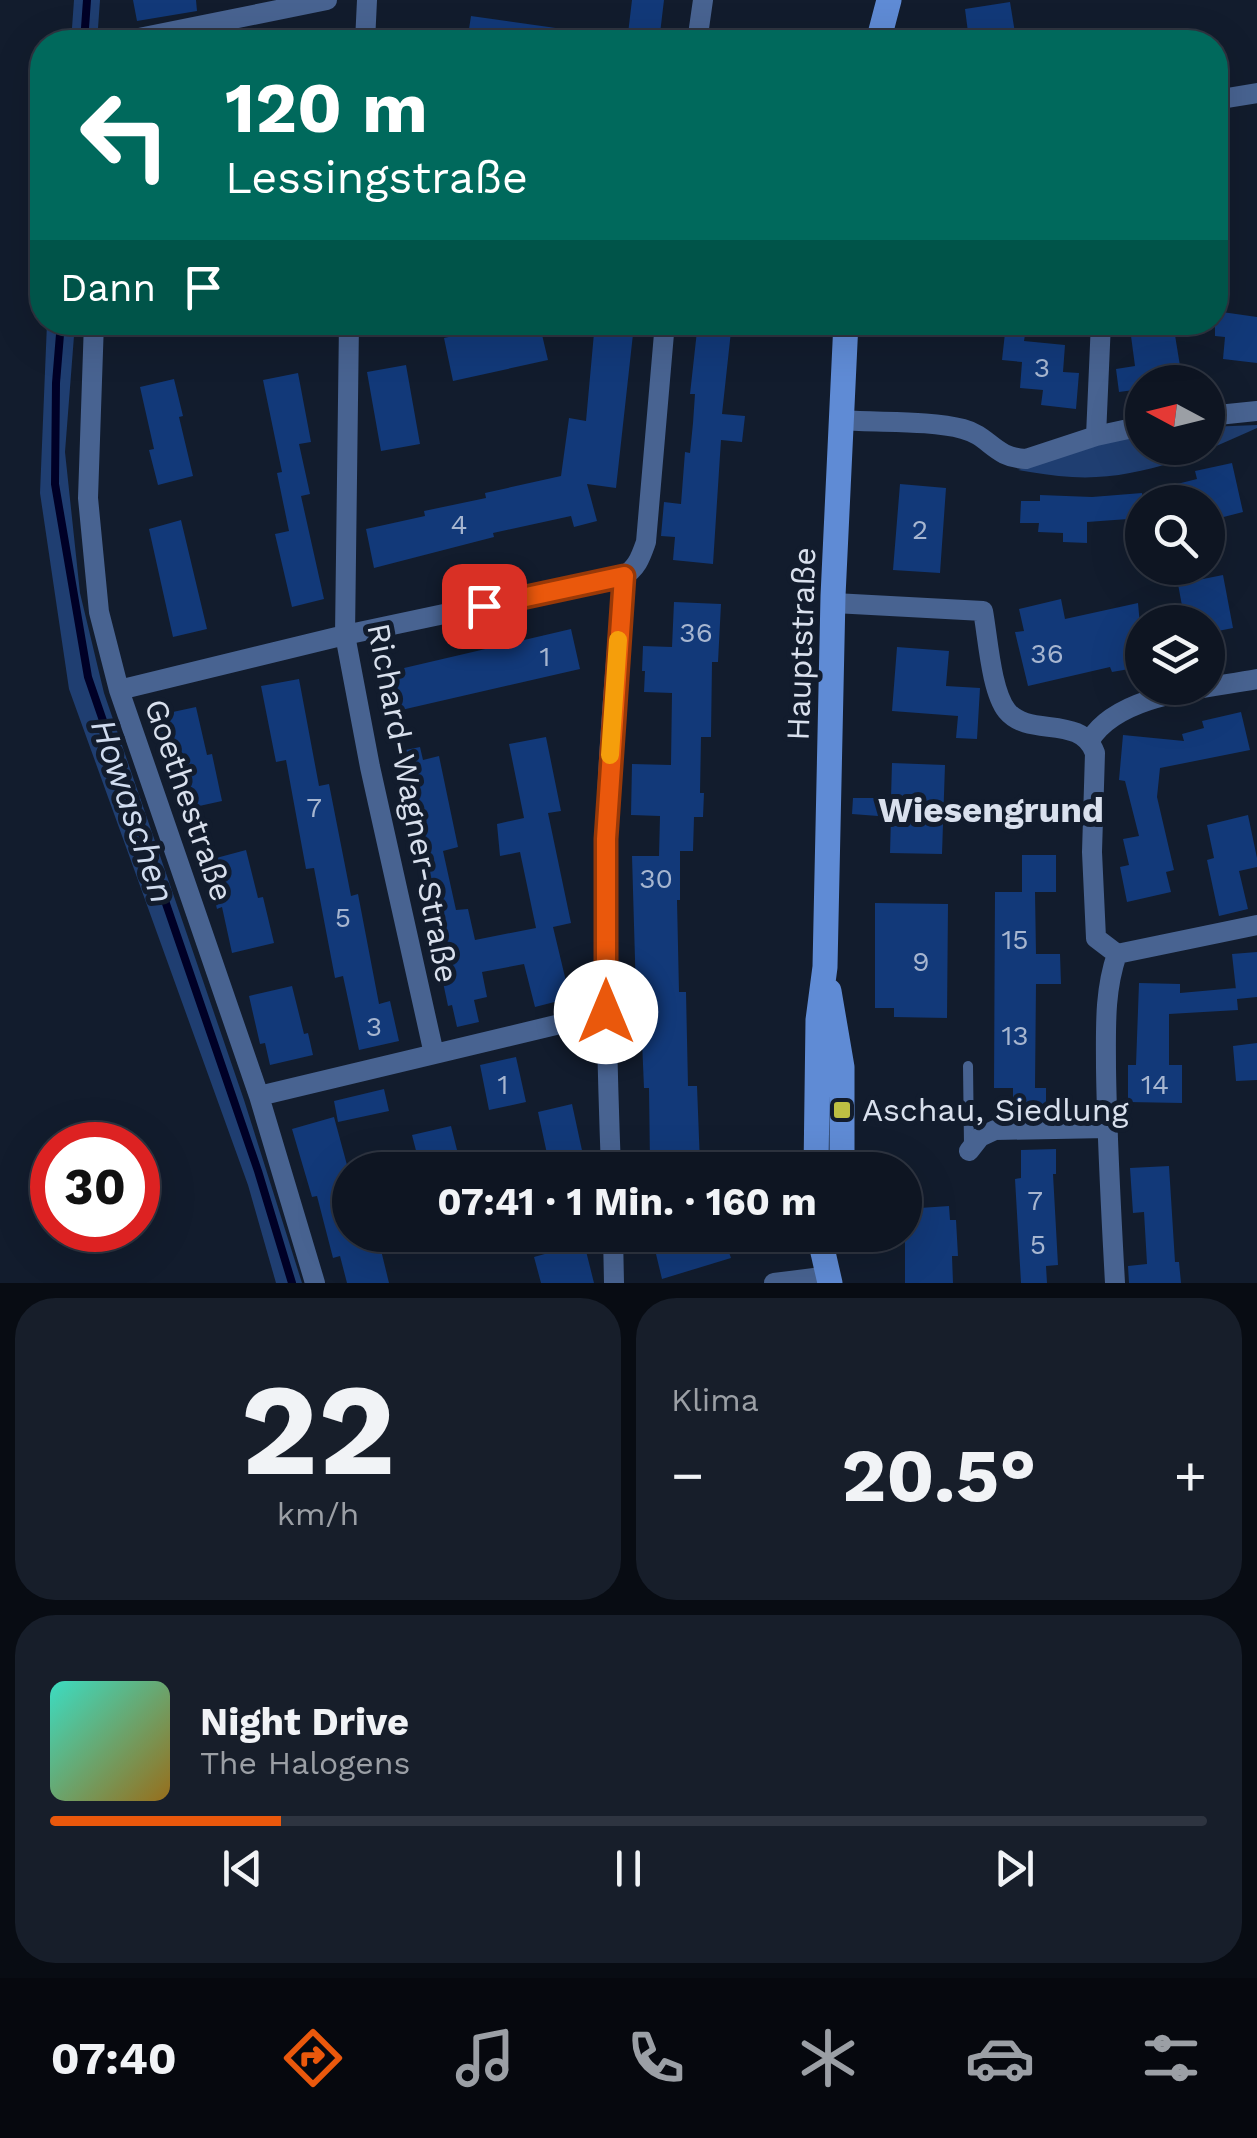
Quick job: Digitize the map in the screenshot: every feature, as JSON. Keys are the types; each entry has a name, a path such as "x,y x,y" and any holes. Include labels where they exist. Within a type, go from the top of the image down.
{"main road":[{"path":"881,30 889,0"},
{"name":"Hauptstraße","path":"816,1152 846,335"},
{"name":"Hauptstraße","path":"825,967 842,1067 842,1152"},
{"path":"823,1252 830,1280"},
{"path":"830,1280 836,1252"}],"street":[{"path":"179,30 328,0"},
{"path":"365,30 367,0"},
{"path":"699,30 702,0"},
{"path":"1228,98 1257,92"},
{"name":"Goethestraße","path":"94,335 88,498 99,612 120,690 259,1096 315,1283"},
{"name":"Richard-Wagner-Straße","path":"349,335 345,635 434,1054"},
{"path":"120,690 631,572 646,542 664,335"},
{"path":"1096,436 1100,335"},
{"path":"1225,414 1257,411"},
{"path":"843,420 960,428 981,437 1002,455 1014,458 1125,430"},
{"path":"610,1152 606,839 624,576"},
{"path":"834,603 983,611 999,698 1007,711 1016,720 1080,734 1090,740 1095,753 1092,852 1096,938 1117,954 1257,925"},
{"path":"1090,740 1110,716 1130,705 1257,679"},
{"path":"1115,1283 1106,1128 1106,1004 1117,954"},
{"path":"259,1096 606,1012"},
{"path":"969,1151 994,1130 1106,1128"},
{"path":"613,1252 614,1283"},
{"path":"780,1283 830,1280"}],"lane":[{"path":"968,1066 969,1151"}],"shaded area":[{"path":"74,0 100,0 98,30 72,30"},
{"path":"47,335 74,335 65,452 80,593 104,693 244,1100 302,1283 276,1283 248,1185 69,689 40,493"},
{"path":"1257,425 1257,428 1225,442 1225,426"},
{"path":"1125,438 1125,465 1161,465 1096,477 1018,470"}],"building":[{"path":"133,0 196,0 197,11 137,21"},
{"path":"632,0 664,0 660,30 628,30"},
{"path":"1010,2 1015,30 968,30 965,9"},
{"path":"471,16 570,30 469,30"},
{"path":"1228,313 1257,317 1257,363 1223,359 1225,337 1215,336 1228,335"},
{"path":"542,335 548,360 453,381 444,338"},
{"path":"594,335 633,335 616,488 587,484 597,521 574,527 571,516 493,533 494,537 374,568 366,529 486,498 485,493 561,476 569,418 586,421"},
{"path":"697,335 731,335 722,414 745,416 742,442 721,440 713,564 673,560 675,537 661,536 664,502 681,504 695,394 690,394"},
{"path":"1005,335 1025,335 1024,341 1065,345 1063,372 1079,373 1076,409 1041,405 1043,390 1020,388 1022,362 1002,360"},
{"path":"1175,335 1180,365 1135,365 1131,336"},
{"path":"406,365 420,444 381,451 367,372"},
{"path":"1125,368 1125,391 1119,392 1116,369"},
{"path":"298,373 311,442 299,444 310,494 301,496 324,599 292,607 275,534 289,531 277,473 282,472 263,380"},
{"path":"174,379 193,476 158,485 140,387"},
{"path":"1232,463 1243,512 1225,517 1225,485 1177,484 1197,479 1195,471"},
{"path":"900,484 946,488 940,573 893,570"},
{"path":"1125,494 1125,519 1087,522 1087,543 1063,542 1063,533 1038,532 1039,523 1020,523 1021,501 1040,501 1040,495"},
{"path":"181,520 207,629 173,637 149,529"},
{"path":"1178,585 1225,585 1233,628 1225,630 1225,605 1182,605"},
{"path":"1061,599 1065,619 1125,606 1125,670 1112,672 1110,667 1028,686 1015,632 1024,631 1019,609"},
{"path":"674,602 721,604 718,662 712,662 711,737 701,737 703,817 694,817 693,851 680,851 677,900 679,992 686,992 688,1086 697,1086 700,1152 650,1152 649,1088 644,1088 640,993 636,994 632,856 659,856 660,816 631,815 632,764 671,765 672,693 644,692 643,646 672,647"},
{"path":"571,629 580,669 397,711 387,672"},
{"path":"897,647 949,651 946,686 980,688 977,739 956,738 958,716 892,711"},
{"path":"299,679 319,786 329,784 351,896 358,894 379,1004 390,1001 399,1041 359,1050 343,976 335,978 314,868 306,869 286,760 276,762 261,686"},
{"path":"196,707 222,801 181,810 170,764 164,765 154,716"},
{"path":"1241,712 1250,750 1160,768 1157,797 1174,870 1166,872 1171,892 1127,902 1120,867 1129,865 1123,839 1139,836 1125,781 1119,780 1123,735 1184,741 1182,734 1204,728 1202,721"},
{"path":"546,737 561,811 548,813 571,923 553,927 570,998 535,1007 524,964 482,972 487,997 474,1000 479,1022 457,1027 452,1005 448,1006 396,752 420,747 423,760 439,756 458,847 443,851 456,910 468,909 475,940 536,928 520,852 500,856 497,824 524,818 509,744"},
{"path":"892,763 945,765 942,854 890,853 891,817 852,814 853,798 891,798"},
{"path":"1248,815 1257,867 1239,871 1248,909 1219,916 1207,860 1214,858 1207,825"},
{"path":"246,850 274,943 232,953 222,907 217,909 205,861"},
{"path":"1022,855 1056,855 1056,892 1035,892 1036,954 1060,954 1061,984 1036,984 1035,1088 1046,1088 1046,1109 1013,1109 1013,1088 994,1088 995,892 1022,892"},
{"path":"875,903 948,904 947,1018 894,1017 894,1008 875,1008"},
{"path":"1257,952 1257,997 1237,999 1232,954"},
{"path":"1139,983 1180,984 1180,993 1236,988 1238,1010 1169,1014 1169,1065 1182,1065 1182,1103 1128,1102 1128,1065 1136,1065"},
{"path":"292,986 313,1055 270,1065 265,1043 260,1044 249,996"},
{"path":"1257,1043 1257,1080 1236,1081 1233,1046"},
{"path":"516,1057 526,1102 489,1110 480,1065"},
{"path":"384,1089 389,1111 338,1122 334,1101"},
{"path":"572,1104 582,1152 547,1152 538,1112"},
{"path":"334,1117 343,1152 332,1152 332,1252 381,1252 389,1283 347,1283 340,1256 333,1258 317,1196 312,1197 292,1129"},
{"path":"451,1126 458,1152 416,1152 412,1135"},
{"path":"1056,1149 1053,1174 1058,1265 1046,1266 1047,1283 1021,1283 1015,1179 1021,1178 1021,1150"},
{"path":"1169,1166 1175,1262 1179,1262 1181,1283 1129,1283 1128,1266 1147,1264 1144,1212 1133,1213 1130,1168"},
{"path":"949,1206 950,1220 956,1220 958,1256 952,1256 953,1283 905,1283 905,1252 922,1252 922,1208"},
{"path":"552,1252 586,1252 594,1283 541,1283 534,1257"},
{"path":"729,1252 731,1258 662,1279 656,1254"}],"waterway":[{"name":"Howaschen","path":"85,30 87,0"},
{"name":"Howaschen","path":"60,335 55,484 88,677 258,1171 292,1283"}],"slow traffic":[{"path":"610,755 618,640"}],"place":[{"name":"Aschau, Siedlung","path":"842,1110"}],"district":[{"name":"Wiesengrund","path":"991,810"}],"route":[{"path":"484,606 624,576 606,839 606,1012"}]}
